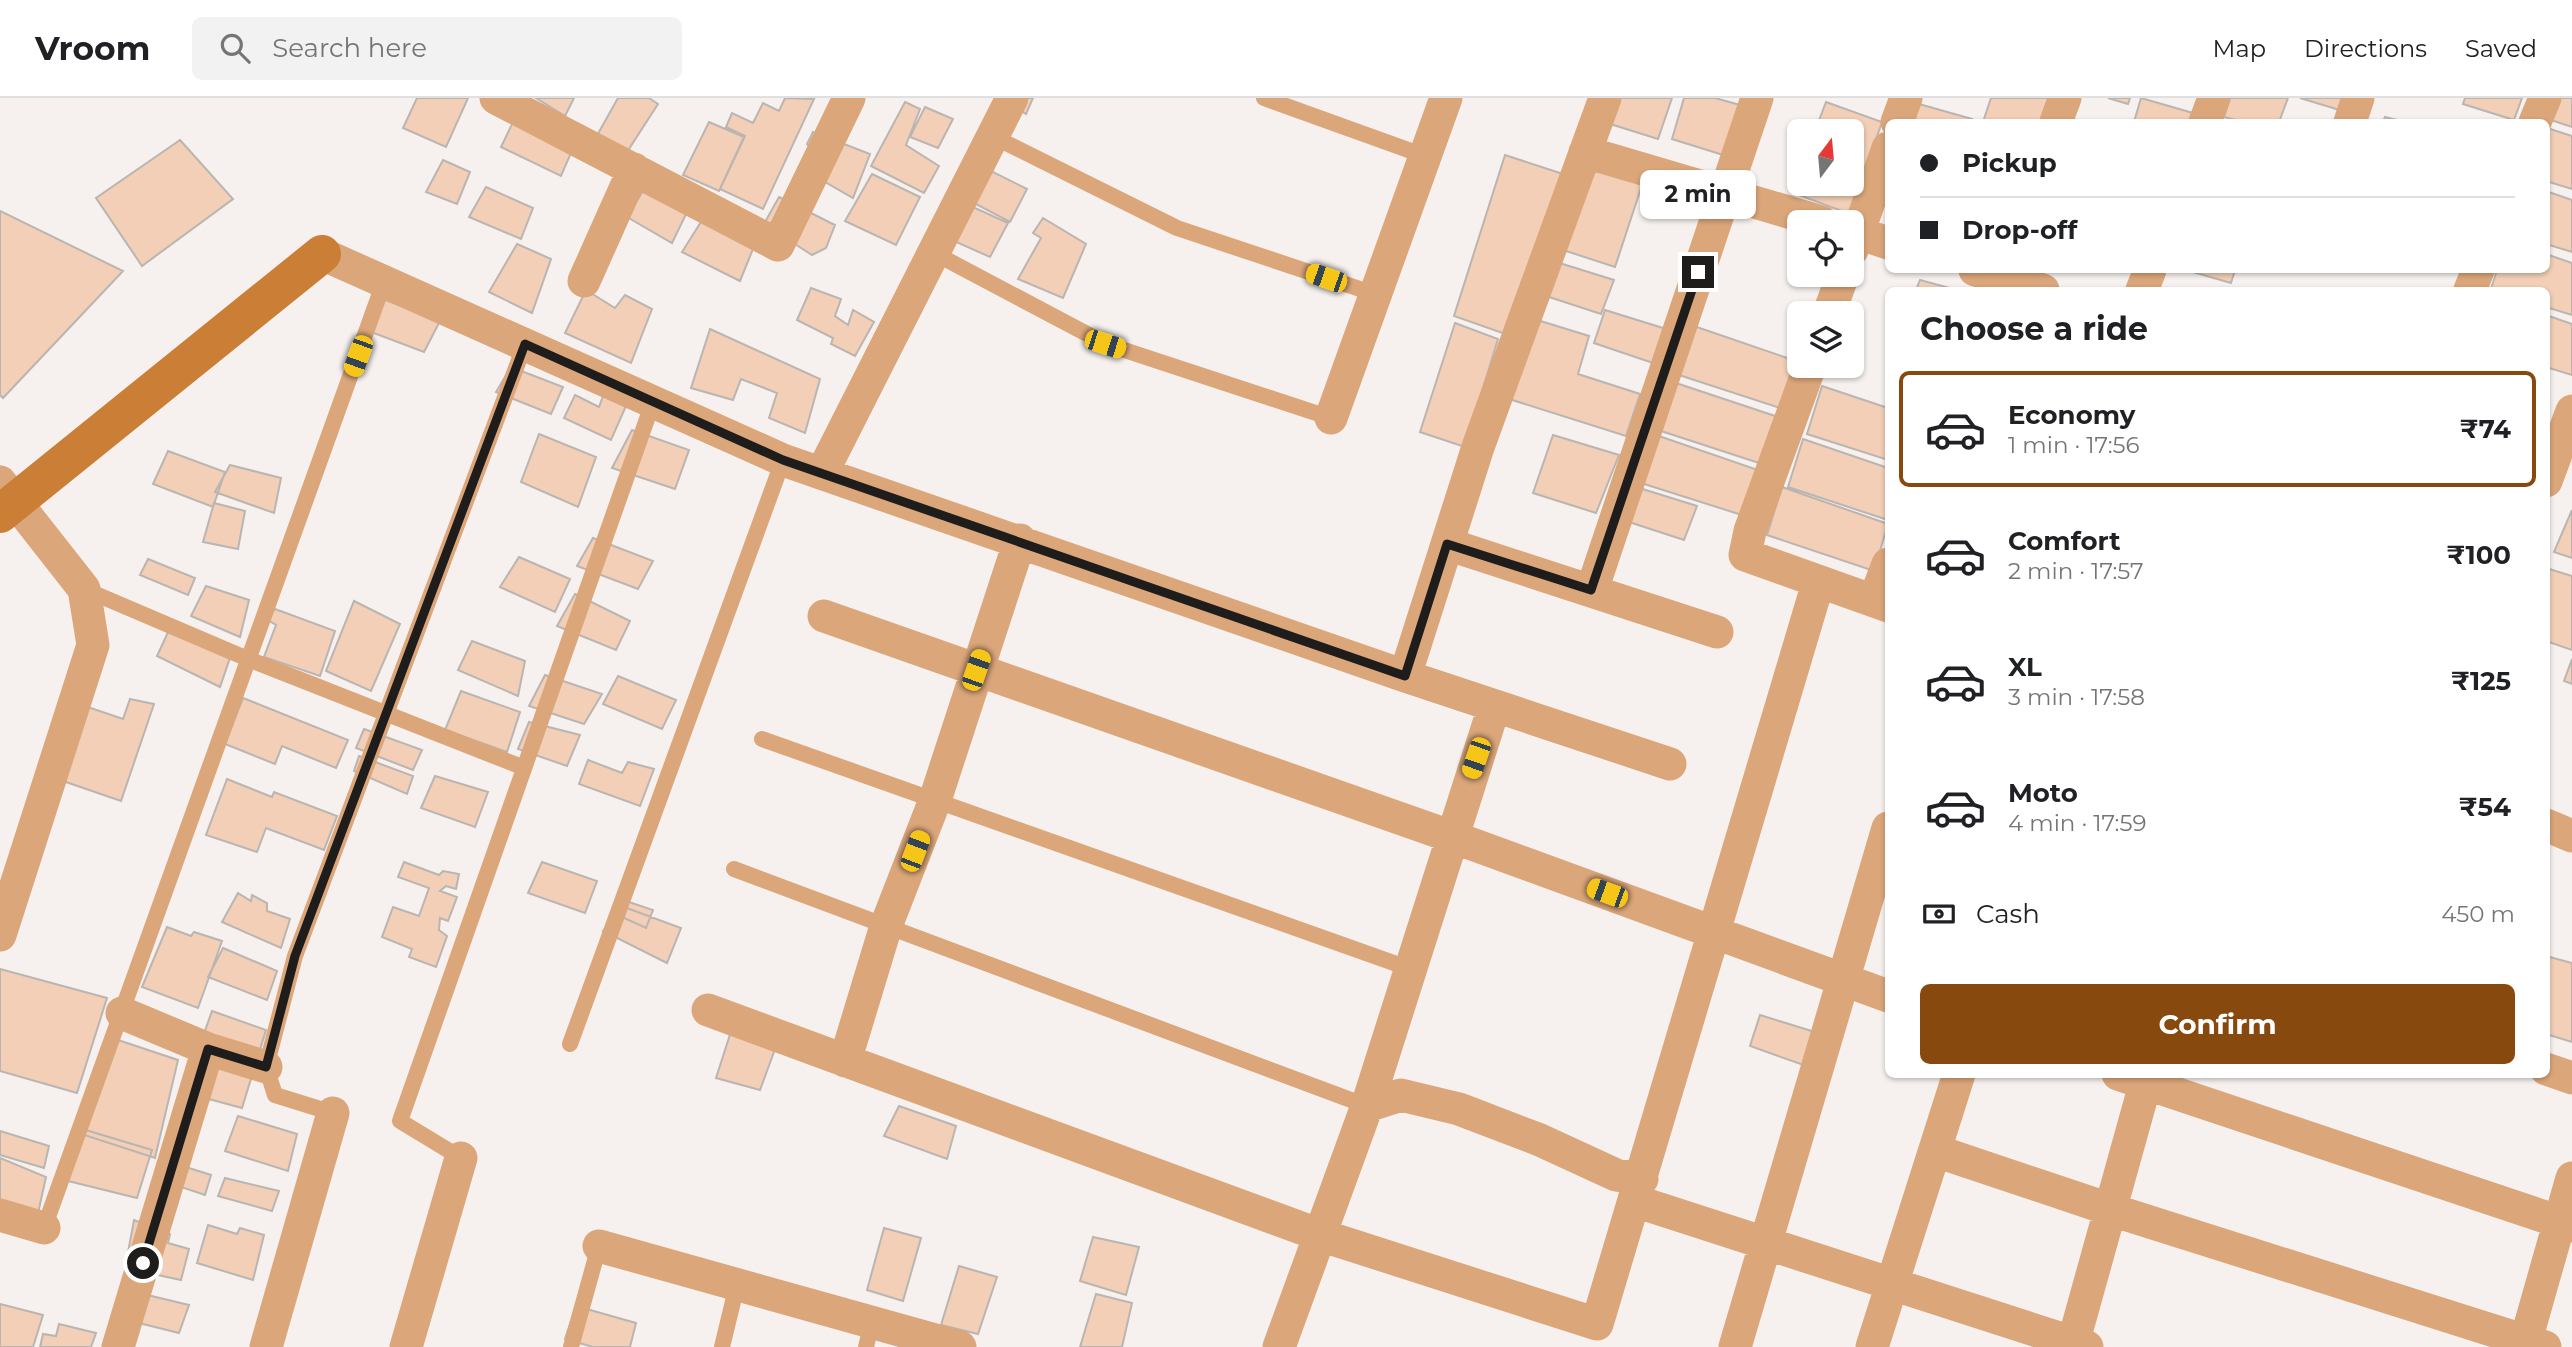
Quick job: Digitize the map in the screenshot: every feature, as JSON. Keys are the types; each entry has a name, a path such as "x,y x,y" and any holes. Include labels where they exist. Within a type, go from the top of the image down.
{"street":[{"path":"496,98 778,245 840,101"},
{"path":"822,473 1012,98"},
{"path":"1331,418 1446,98"},
{"path":"1405,676 1478,447 1605,98"},
{"path":"1591,590 1757,98"},
{"path":"1898,119 1906,98"},
{"path":"2057,119 2064,98"},
{"path":"2206,119 2214,98"},
{"path":"2351,119 2358,98"},
{"path":"2536,119 2544,98"},
{"path":"1585,152 1787,211"},
{"path":"1864,232 1885,158"},
{"path":"584,281 634,169"},
{"path":"0,935 93,645 83,589 5,499 322,254 783,460 1020,540 1405,676 1670,764"},
{"path":"1993,277 2031,287"},
{"path":"1806,378 1749,531 1745,555 1818,583 1881,603 1885,581"},
{"path":"2554,474 2572,411"},
{"path":"845,1060 886,926 935,800 1020,540"},
{"path":"1447,544 1717,632"},
{"path":"708,1010 1320,1235 1597,1324 1639,1190 1712,930 1818,583"},
{"path":"824,616 1450,836 1885,995"},
{"path":"1279,1347 1367,1106 1408,968 1493,706"},
{"path":"2550,827 2572,836"},
{"path":"1735,1347 1885,838"},
{"path":"122,1013 208,1049 266,1067"},
{"path":"118,1347 208,1049"},
{"path":"2550,1070 2572,1078"},
{"path":"1872,1347 1958,1078"},
{"path":"1367,1106 1401,1095 1459,1109 1541,1140 1616,1174 1639,1190 1766,1244 2077,1346 2112,1210 2137,1078 2566,1224"},
{"path":"266,1347 333,1113"},
{"path":"1936,1151 2531,1345 2566,1224 2572,1178"},
{"path":"407,1347 461,1157"},
{"path":"0,1215 44,1228"},
{"path":"599,1246 737,1285 869,1335 960,1347"}],"lane":[{"path":"1264,98 1425,156"},
{"path":"992,136 1177,228 1376,294"},
{"path":"934,253 1105,344 1331,418"},
{"path":"44,1228 384,282"},
{"path":"333,1113 275,1095 266,1067 295,956 384,713 525,344"},
{"path":"461,1157 400,1121 522,767 653,401"},
{"path":"570,1044 783,460"},
{"path":"83,589 248,659 522,767"},
{"path":"762,739 1408,968"},
{"path":"734,869 1367,1106"},
{"path":"571,1347 599,1246"},
{"path":"722,1347 737,1285"}],"building":[{"path":"417,98 468,98 446,147 403,128"},
{"path":"536,98 574,98 565,116"},
{"path":"618,98 649,98 658,104 627,152 595,139"},
{"path":"785,98 814,99 763,209 720,189 745,136 726,127 732,113 753,123 763,103 779,111"},
{"path":"1001,98 1033,98 1026,114"},
{"path":"1615,98 1672,98 1658,139 1607,123"},
{"path":"1684,98 1715,98 1740,105 1723,155 1672,139"},
{"path":"1991,98 2048,98 2041,119 1984,119"},
{"path":"2108,98 2130,98 2128,104"},
{"path":"2141,98 2193,113 2191,119 2135,119"},
{"path":"2230,98 2288,98 2280,119 2224,117"},
{"path":"2300,98 2350,98 2346,112"},
{"path":"2465,98 2522,98 2514,119 2463,104"},
{"path":"2558,98 2572,98 2572,127 2551,120"},
{"path":"905,102 920,109 906,145 939,166 924,193 871,166"},
{"path":"1826,102 1882,122 1864,174 1864,119 1820,119"},
{"path":"1919,104 1972,119 1915,119"},
{"path":"925,107 953,119 938,148 910,137"},
{"path":"515,118 574,146 561,176 501,147"},
{"path":"709,122 744,137 719,191 683,175"},
{"path":"2550,129 2572,136 2572,189 2550,182"},
{"path":"813,132 870,154 853,198 799,167 812,149 807,144"},
{"path":"180,140 233,199 142,266 96,198"},
{"path":"1505,155 1566,175 1508,335 1454,316"},
{"path":"443,160 470,172 457,204 426,192"},
{"path":"971,161 1027,189 1010,222 953,192"},
{"path":"1589,161 1644,179 1615,267 1560,249"},
{"path":"872,174 920,197 896,245 845,221"},
{"path":"646,186 689,208 672,243 627,217"},
{"path":"486,187 533,208 521,239 469,217"},
{"path":"2550,192 2572,200 2572,252 2550,245"},
{"path":"1801,196 1856,196 1851,210 1839,210"},
{"path":"779,197 835,225 826,248 812,255 764,224"},
{"path":"953,198 1008,223 990,257 934,232"},
{"path":"0,211 123,271 3,398 0,395"},
{"path":"704,217 755,244 740,281 682,252"},
{"path":"1043,218 1086,244 1063,298 1018,279 1041,238 1033,233"},
{"path":"517,244 551,259 532,313 489,292"},
{"path":"2550,255 2572,263 2572,315 2550,308 2550,287 2492,287 2496,273 2550,273"},
{"path":"1553,261 1614,280 1601,314 1543,295"},
{"path":"2196,273 2234,273 2231,283"},
{"path":"1920,280 1946,287 1917,287"},
{"path":"811,288 841,299 835,316 848,325 853,310 874,322 855,356 831,344 833,338 797,320"},
{"path":"586,290 615,308 625,295 652,309 631,363 565,333"},
{"path":"378,297 440,321 424,352 363,329"},
{"path":"1605,310 1666,329 1653,363 1594,343"},
{"path":"2550,316 2572,324 2572,375 2550,368"},
{"path":"1534,319 1589,336 1578,374 1640,394 1626,436 1509,399"},
{"path":"1455,323 1498,339 1465,447 1420,432"},
{"path":"1688,324 1787,358 1787,378 1790,378 1780,408 1673,373"},
{"path":"710,329 820,379 805,433 769,418 777,393 741,379 733,400 691,388"},
{"path":"511,367 563,387 551,414 496,392"},
{"path":"1670,381 1778,417 1762,464 1655,429"},
{"path":"1822,386 1885,407 1885,459 1807,434"},
{"path":"575,395 599,407 603,396 626,406 611,440 564,418"},
{"path":"632,430 689,450 675,489 612,468"},
{"path":"539,434 596,457 578,507 521,482"},
{"path":"1653,434 1761,471 1745,516 1638,482"},
{"path":"1553,435 1619,455 1596,513 1533,493"},
{"path":"1803,439 1885,467 1885,519 1788,487"},
{"path":"168,451 225,472 213,507 153,484"},
{"path":"230,465 281,478 274,513 215,492"},
{"path":"1636,487 1697,506 1684,540 1626,521"},
{"path":"1782,487 1885,523 1885,534 1874,571 1767,535"},
{"path":"214,503 245,511 238,549 203,542"},
{"path":"2572,510 2572,558 2554,552"},
{"path":"593,538 653,561 638,589 577,566"},
{"path":"519,557 570,579 555,612 500,587"},
{"path":"148,559 195,578 188,595 140,575"},
{"path":"2550,569 2572,576 2572,650 2550,642"},
{"path":"206,586 249,600 240,637 191,616"},
{"path":"575,594 630,621 616,650 557,626"},
{"path":"354,601 400,624 371,691 326,671"},
{"path":"275,609 335,631 320,676 264,657 276,625 266,619"},
{"path":"169,630 232,652 220,687 157,656"},
{"path":"472,641 525,661 518,696 458,670"},
{"path":"2572,659 2572,684 2564,681"},
{"path":"545,675 602,694 584,724 529,706"},
{"path":"618,676 676,700 662,729 603,704"},
{"path":"461,691 520,712 507,752 445,730"},
{"path":"243,698 348,740 336,768 282,746 275,764 225,744"},
{"path":"130,699 154,704 121,801 63,781 85,706 123,719"},
{"path":"529,722 580,735 567,766 518,749"},
{"path":"364,729 422,750 413,770 356,748"},
{"path":"359,756 413,776 407,794 354,771"},
{"path":"588,760 622,773 628,762 654,769 640,806 579,784"},
{"path":"435,776 488,792 475,827 421,808"},
{"path":"227,779 272,797 274,792 337,816 324,850 266,828 257,852 206,835"},
{"path":"404,862 439,875 443,871 459,874 456,889 446,886 440,891 457,897 448,921 440,918 439,930 447,936 436,967 409,957 412,949 382,937 393,907 419,916 429,888 398,877"},
{"path":"542,862 597,881 585,913 528,893"},
{"path":"238,893 251,901 252,895 267,903 267,911 290,919 281,948 222,922"},
{"path":"617,898 653,910 646,928 611,912"},
{"path":"624,907 681,928 667,963 603,931"},
{"path":"167,927 191,936 194,932 222,941 198,1008 142,987"},
{"path":"223,948 277,971 267,1000 208,977"},
{"path":"2550,957 2572,963 2572,1042 2550,1035"},
{"path":"0,969 107,998 77,1093 0,1071"},
{"path":"212,1011 266,1030 242,1108 183,1092"},
{"path":"1760,1015 1818,1033 1809,1067 1750,1046"},
{"path":"736,1016 778,1041 760,1090 716,1078"},
{"path":"112,1038 178,1060 155,1158 72,1131"},
{"path":"899,1106 956,1126 947,1159 884,1136"},
{"path":"238,1116 297,1134 288,1171 225,1151"},
{"path":"79,1128 152,1150 137,1198 64,1180"},
{"path":"0,1131 49,1146 44,1168 0,1155"},
{"path":"0,1158 46,1177 37,1218 0,1209"},
{"path":"170,1162 211,1175 205,1195 163,1181"},
{"path":"225,1178 279,1191 272,1211 218,1196"},
{"path":"134,1220 170,1234 168,1243 189,1249 181,1280 125,1268"},
{"path":"208,1225 237,1234 240,1228 264,1235 253,1280 197,1263"},
{"path":"884,1228 921,1238 903,1301 867,1290"},
{"path":"1093,1237 1139,1247 1126,1295 1080,1281"},
{"path":"959,1266 997,1277 978,1334 941,1325"},
{"path":"139,1293 189,1305 179,1333 131,1321"},
{"path":"1096,1294 1132,1303 1122,1347 1080,1347"},
{"path":"0,1304 43,1315 33,1347 0,1347"},
{"path":"576,1306 636,1323 630,1347 593,1347 565,1339"},
{"path":"59,1324 96,1333 91,1347 40,1347 43,1334 56,1336"}],"route":[{"path":"143,1263 208,1049 266,1067 295,956 384,713 525,344 783,460 1020,540 1405,676 1447,544 1591,590 1698,272"}]}
